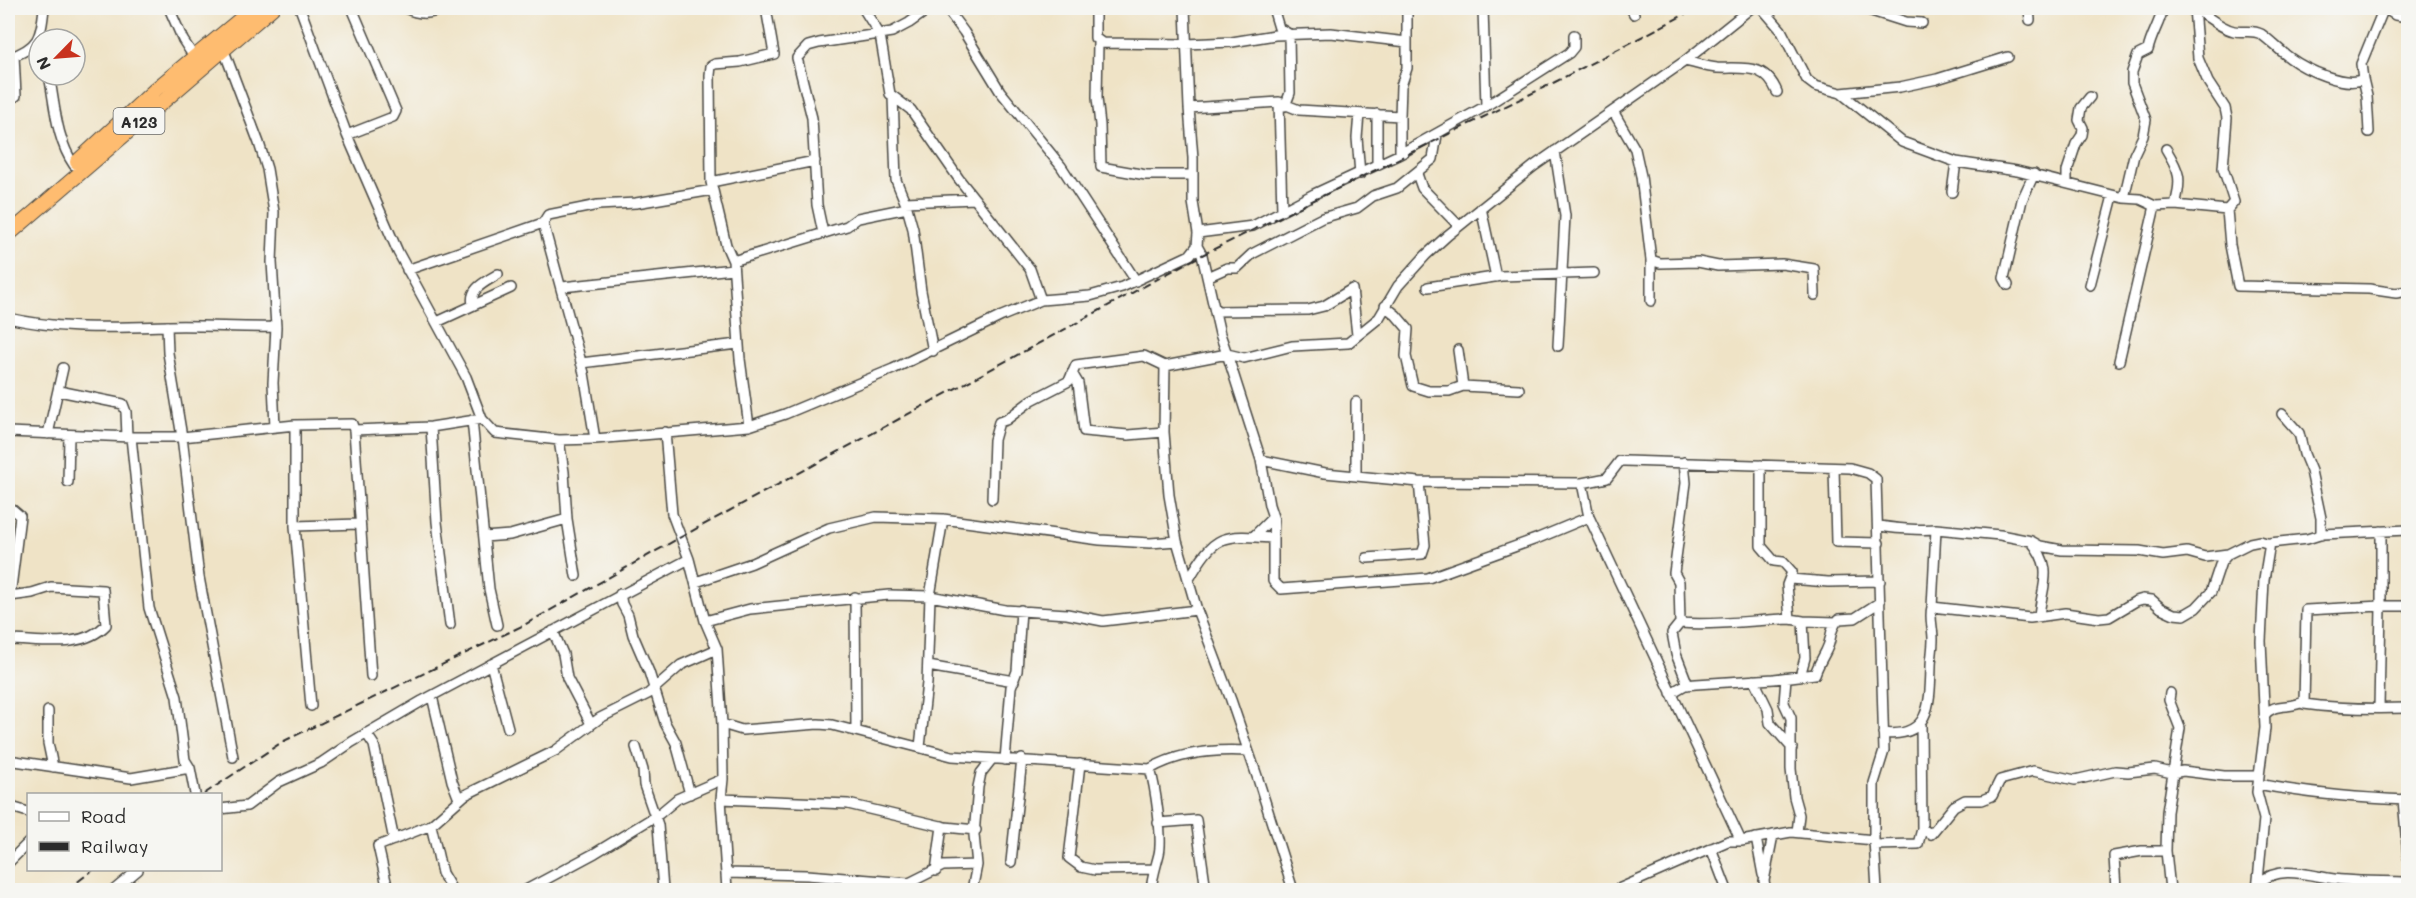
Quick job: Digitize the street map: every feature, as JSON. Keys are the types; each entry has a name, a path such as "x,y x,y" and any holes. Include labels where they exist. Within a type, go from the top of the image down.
{"highway":[{"name":"A123","path":"8,223 156,89 254,8"},
{"name":"A123","path":"8,235 272,8"}],"street":[{"path":"43,27 44,8"},
{"path":"169,8 183,40 194,57"},
{"path":"300,8 347,135 407,270 466,377 477,420 489,589 497,625"},
{"path":"347,135 393,117 396,111 352,8"},
{"path":"405,8 418,13 432,14 444,8"},
{"path":"749,426 738,344 733,265 712,187 710,75 711,66 774,54 766,8"},
{"path":"863,8 880,34 888,90 892,97 911,110 975,199 1030,269 1041,300"},
{"path":"823,233 817,205 812,118 797,58 808,46 880,34 909,23 930,8"},
{"path":"945,8 964,32 1000,91 1061,166 1136,281"},
{"path":"1095,8 1101,167 1146,175 1193,175"},
{"path":"1185,8 1193,175 1192,202 1198,233 1197,246 1202,255 1227,354 1262,460 1273,517 1273,581 1281,589 1428,578 1589,517"},
{"path":"1273,8 1279,28 1289,34"},
{"path":"1400,154 1401,86 1407,68 1407,8"},
{"path":"1483,8 1486,106"},
{"path":"992,499 994,440 999,422 1006,420 1032,400 1069,381 1076,364 1144,356 1165,366 1227,354 1245,358 1292,346 1348,343 1379,318 1398,286 1426,255 1459,226 1555,151 1685,61 1751,8"},
{"path":"1762,8 1781,30 1807,80 1815,86 1841,93 1900,87 1937,80 2008,57"},
{"path":"1862,8 1906,22 1922,23"},
{"path":"2029,8 2030,20"},
{"path":"2124,198 2134,155 2143,136 2146,120 2132,83 2132,72 2138,55 2148,50 2163,8"},
{"path":"2194,8 2234,31 2253,31 2260,34 2289,58 2307,69 2344,81 2357,82 2363,79"},
{"path":"2194,8 2198,58 2208,82 2225,108 2227,118 2223,168 2234,202 2227,210 2230,245 2238,286 2327,287 2396,293 2409,291"},
{"path":"2368,132 2367,96 2361,64 2384,8 2395,15 2409,16"},
{"path":"1098,42 1186,44 1232,42 1289,34 1331,33 1407,42"},
{"path":"1282,212 1282,104 1290,93 1289,34"},
{"path":"1198,233 1253,226 1437,135 1569,53 1574,47 1574,35"},
{"path":"8,101 16,96 11,57 27,48"},
{"path":"223,48 267,170 274,212 272,262 276,327 273,383 275,427"},
{"path":"1685,61 1714,68 1755,70 1766,74 1772,80 1777,92"},
{"path":"51,87 65,150 74,165"},
{"path":"1841,93 1902,142 1956,162 2034,174 2113,196 2140,198 2155,206 2175,205 2227,210"},
{"path":"892,97 896,180 913,229 921,291 933,351"},
{"path":"2067,182 2067,171 2076,144 2082,135 2083,128 2079,120 2081,108 2090,97"},
{"path":"1189,108 1282,104 1299,110 1400,116"},
{"path":"1612,111 1635,149 1641,176 1651,260 1651,301"},
{"path":"1359,114 1357,138 1360,174"},
{"path":"1377,114 1377,165"},
{"path":"1207,277 1227,268 1237,268 1252,254 1322,218 1357,208 1372,196 1397,188 1433,159 1437,135"},
{"path":"2166,149 2178,169 2181,183 2175,205"},
{"path":"1555,151 1565,216 1558,346"},
{"path":"407,270 543,223 548,215 598,205 636,203 712,187 814,161"},
{"path":"1952,192 1956,162"},
{"path":"1417,174 1422,188 1459,226"},
{"path":"2008,285 2004,278 2022,200 2034,174"},
{"path":"2090,285 2113,196"},
{"path":"562,287 733,265 847,226 858,218 906,205 975,199"},
{"path":"2119,361 2155,206"},
{"path":"1481,208 1496,277"},
{"path":"543,223 581,363 595,439"},
{"path":"354,430 431,427 477,420 495,433 559,440 749,426 785,414 933,351 1002,316 1041,300 1090,296 1136,281 1190,255 1197,246"},
{"path":"1651,260 1660,263 1698,262 1719,266 1782,264 1814,269 1815,295"},
{"path":"1428,287 1496,277 1594,273"},
{"path":"473,304 471,297 473,291 498,274"},
{"path":"437,322 511,288"},
{"path":"1215,311 1308,310 1324,306 1352,289 1357,335"},
{"path":"1385,306 1408,329 1406,356 1413,386 1429,391 1449,391 1463,386 1519,388"},
{"path":"8,318 38,324 91,329 167,326 276,327"},
{"path":"167,326 174,396 182,437 199,577 233,758"},
{"path":"581,363 738,344"},
{"path":"1458,350 1463,386"},
{"path":"1165,366 1164,432 1169,495 1177,541 1197,610 1232,700 1293,891"},
{"path":"48,434 63,368"},
{"path":"1072,373 1078,383 1084,431 1128,435 1164,432"},
{"path":"59,391 123,404 126,412 150,608 177,697 185,760 190,768 195,793"},
{"path":"1356,402 1356,475"},
{"path":"2283,414 2299,433 2311,471 2321,518 2321,535"},
{"path":"8,432 182,437 295,425 352,424 370,676"},
{"path":"295,425 295,526 311,706"},
{"path":"431,427 437,522 450,625"},
{"path":"665,432 672,514 689,559 705,621 717,649 722,724 721,800 728,891"},
{"path":"68,482 69,435"},
{"path":"559,440 564,471 567,519 576,576"},
{"path":"1262,460 1325,473 1419,482 1582,483 1607,478 1620,461 1850,468 1868,473 1876,479 1884,751 1874,783 1877,891"},
{"path":"1684,462 1686,483 1674,573 1679,582 1680,623 1672,633 1676,654 1689,685"},
{"path":"1761,465 1761,546 1774,561 1783,562 1792,572 1787,585 1790,619"},
{"path":"1834,468 1836,542 1879,543"},
{"path":"1367,558 1422,554 1425,545 1419,482"},
{"path":"1582,483 1589,517 1741,841"},
{"path":"8,508 20,516 18,548 9,596 32,593 51,587 103,590 106,625 79,641 8,640"},
{"path":"696,582 752,563 829,528 876,517 943,519 1100,540 1150,543 1177,541"},
{"path":"1254,536 1273,517"},
{"path":"484,537 510,535 567,519"},
{"path":"920,747 928,666 930,596 943,519"},
{"path":"295,526 359,524"},
{"path":"1878,525 1887,528 2019,537 2040,546 2062,550 2139,551 2163,555 2187,552 2205,557 2228,554 2250,543 2260,541 2270,544 2279,540 2307,539 2321,535 2409,530"},
{"path":"1883,733 1900,735 1917,728 1926,712 1930,695 1931,660 1934,651 1930,614 1936,530"},
{"path":"2379,708 2381,531"},
{"path":"1189,579 1208,548 1215,543 1232,536 1273,538"},
{"path":"2031,541 2045,561 2046,572 2039,616"},
{"path":"2258,887 2264,819 2257,792 2265,728 2261,641 2264,580 2270,544"},
{"path":"1932,607 2030,618 2076,613 2099,618 2109,617 2143,599 2152,600 2161,608 2174,614 2184,615 2196,608 2211,592 2221,562 2228,554"},
{"path":"222,808 247,806 279,782 321,763 366,733 432,696 689,559"},
{"path":"1790,579 1828,582 1880,581"},
{"path":"620,594 665,723 676,743 690,794"},
{"path":"705,621 750,609 855,597 930,596 1005,610 1067,614 1104,621 1197,610"},
{"path":"855,597 856,730"},
{"path":"1671,693 1689,685 1815,674 1818,663 1827,650 1832,627 1836,622 1839,619 1855,618 1880,602"},
{"path":"2409,606 2306,610 2304,701 2304,704 2328,707 2409,708"},
{"path":"1005,759 1021,610"},
{"path":"1680,623 1734,624 1756,619 1836,622"},
{"path":"1800,676 1805,658 1803,621"},
{"path":"553,631 563,654 567,678 591,724"},
{"path":"388,891 378,846 431,825 459,799 555,751 591,724 654,690 681,665 717,649"},
{"path":"490,664 507,728"},
{"path":"928,666 1014,681"},
{"path":"1786,678 1784,703 1791,718 1794,797 1799,815 1797,832"},
{"path":"1755,680 1768,709 1770,723 1792,748"},
{"path":"2170,693 2169,700 2180,728 2167,813 2166,851 2170,891"},
{"path":"432,696 452,781 459,799"},
{"path":"2264,716 2274,708 2298,706 2304,701"},
{"path":"48,711 48,743 53,767"},
{"path":"722,724 742,730 818,724 856,730 952,756 1150,769 1192,754 1216,750 1248,751"},
{"path":"1616,891 1728,841 1797,832 1874,842 1918,844 1922,829 1920,724"},
{"path":"366,733 374,745 393,840"},
{"path":"636,747 643,770 644,785 658,825 663,891"},
{"path":"972,891 977,865 974,835 977,794 981,773 992,759"},
{"path":"1011,862 1022,759"},
{"path":"8,760 130,778 190,768"},
{"path":"1080,764 1069,858 1081,867 1095,870 1154,869"},
{"path":"1150,769 1160,852 1154,869 1151,891"},
{"path":"1922,829 1930,834 1954,806 1965,800 1982,800 1992,795 2000,780 2018,774 2033,771 2074,780 2115,771 2155,769 2172,773 2183,771 2259,780 2294,791 2345,797 2406,800 2409,857"},
{"path":"526,891 595,853 655,816 677,799 723,779"},
{"path":"721,800 848,804 942,826 976,830"},
{"path":"8,806 27,812"},
{"path":"1158,823 1196,820 1206,891"},
{"path":"431,825 440,865 452,891"},
{"path":"936,871 942,826"},
{"path":"1765,886 1773,835"},
{"path":"1756,838 1765,886"},
{"path":"8,863 27,844"},
{"path":"1711,848 1727,891"},
{"path":"2116,891 2114,856 2142,851 2166,851"},
{"path":"726,873 807,875 909,883 943,866 977,865"},
{"path":"114,891 137,871"},
{"path":"2258,887 2266,876 2287,873 2315,875 2338,880 2409,882"},
{"path":"1641,879 1645,891"}],"railway":[{"path":"206,793 282,742 524,625 681,537 1202,255 1555,82 1697,8"},
{"path":"67,890 92,871"}]}
